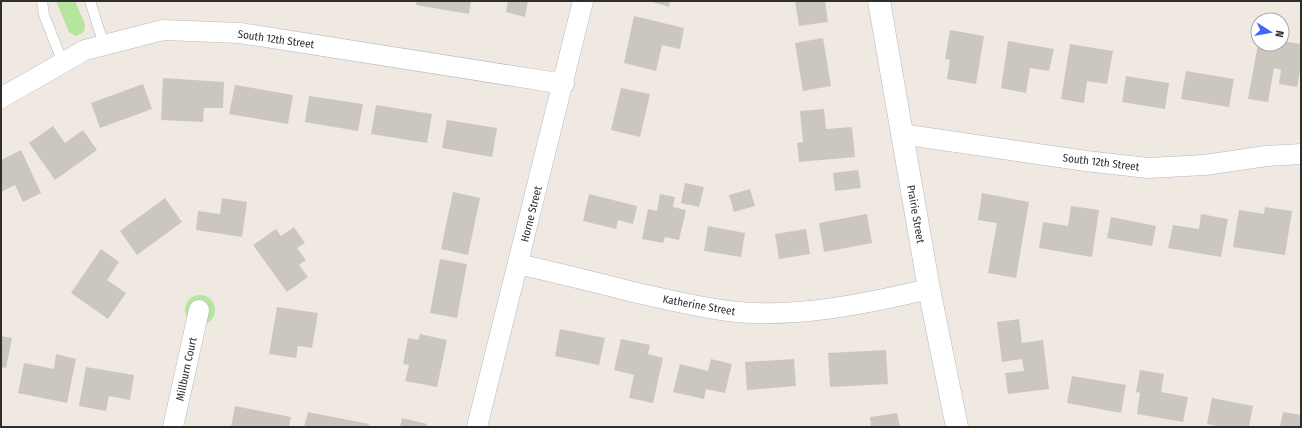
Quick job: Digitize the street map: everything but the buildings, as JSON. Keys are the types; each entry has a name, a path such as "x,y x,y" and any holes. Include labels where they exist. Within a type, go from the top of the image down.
{"street":[{"name":"Horne Street","path":"477,427 564,84 583,1"},
{"name":"Prairie Street","path":"879,1 929,289 956,427"},
{"name":"South 12th Street","path":"1,98 85,50 163,30 240,33 564,84"},
{"name":"South 12th Street","path":"901,134 1086,161 1148,168 1205,165 1266,156 1301,154"},
{"name":"Katherine Street","path":"518,264 689,305 729,312 791,312 852,304 929,289"},
{"name":"Millburn Court","path":"174,427 199,310"}],"lane":[{"path":"42,1 44,15 63,63"},
{"path":"90,1 104,45"}],"green space":[{"path":"56,1 75,1 85,24 84,32 76,36 69,32"},
{"path":"200,295 211,299 215,310 211,321 200,325 189,321 185,310 189,299"}]}
